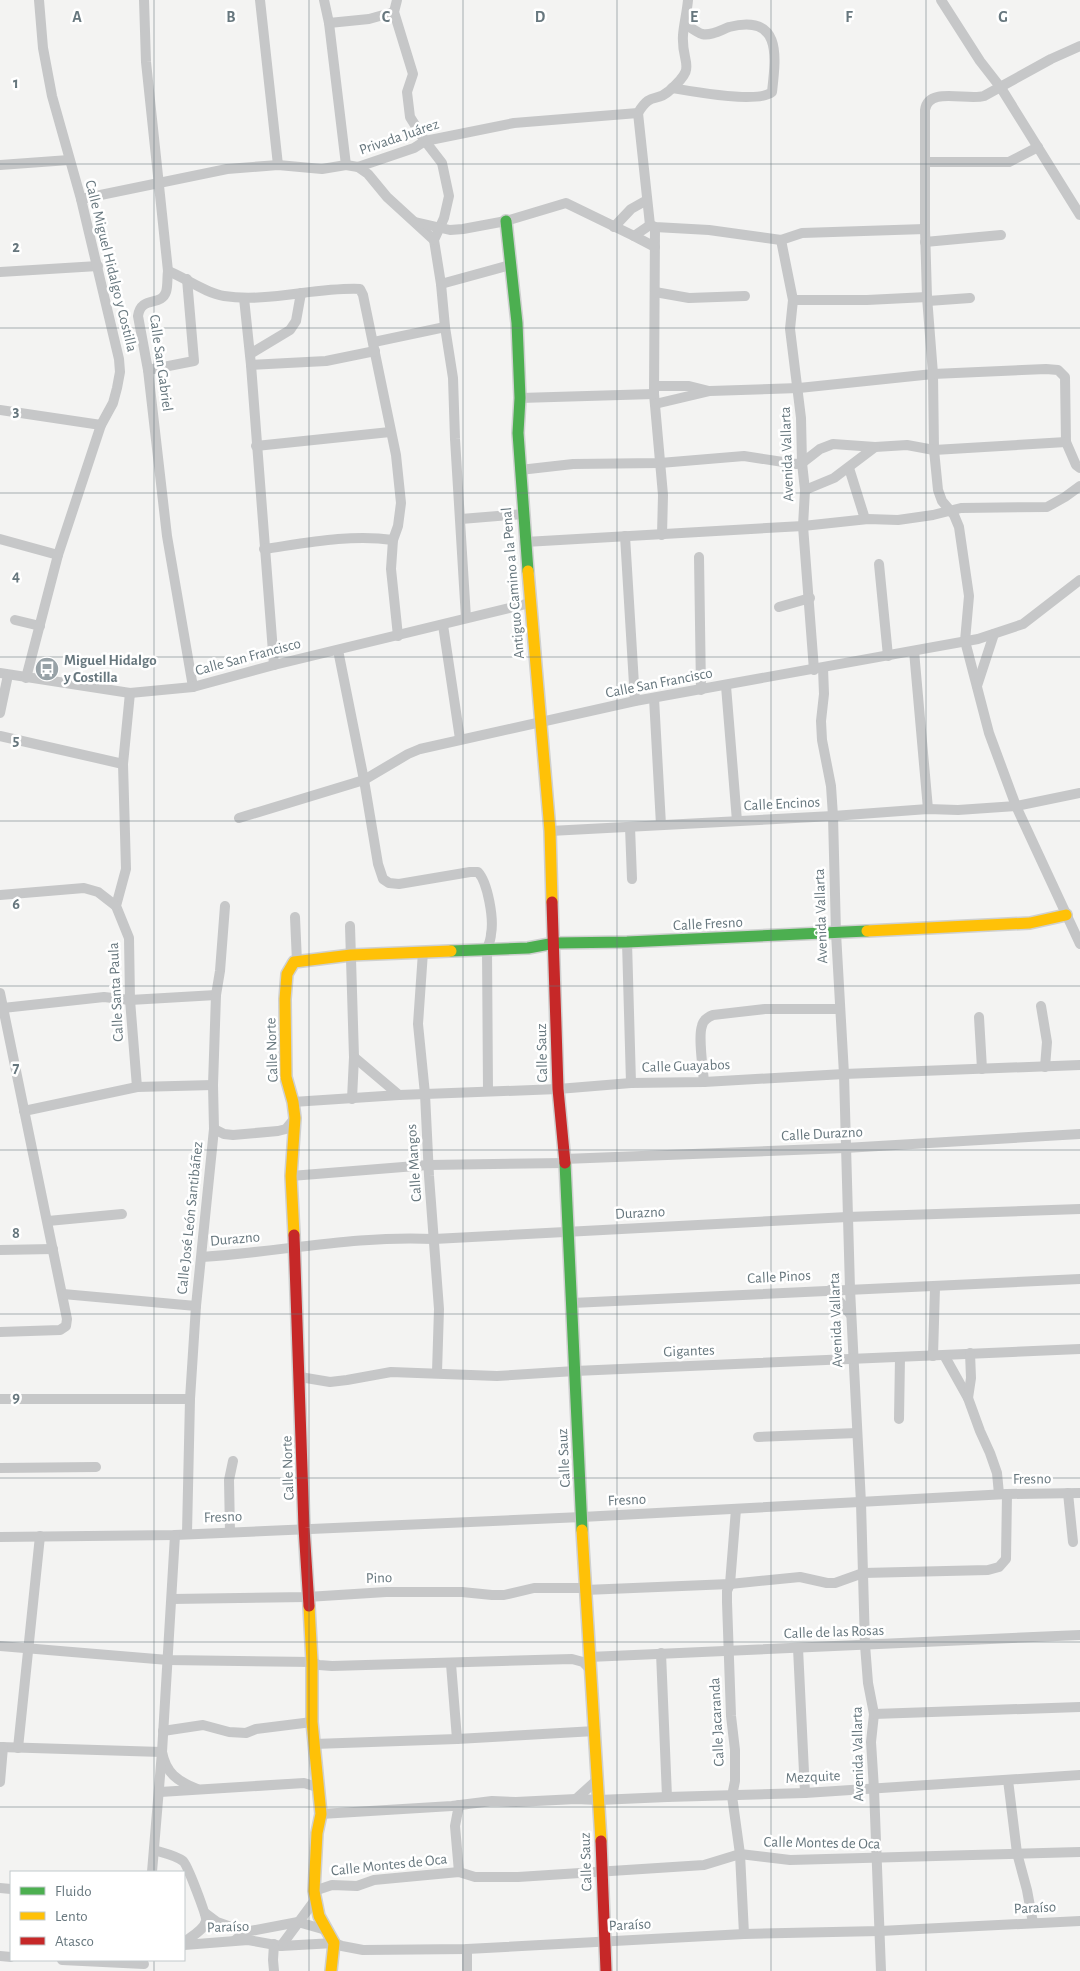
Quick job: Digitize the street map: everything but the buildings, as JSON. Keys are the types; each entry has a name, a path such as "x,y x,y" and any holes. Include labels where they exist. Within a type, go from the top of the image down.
{"street":[{"name":"Calle Miguel Hidalgo y Costilla","path":"26,678 58,555 101,425 113,403 120,372 119,359 98,266 52,96 43,48 39,0"},
{"name":"Calle San Gabriel","path":"144,0 146,62 168,271 166,292 162,298 142,304 138,316 148,370 167,536 193,687"},
{"path":"260,0 278,165"},
{"path":"324,0 329,23 346,165"},
{"path":"397,0 394,12 413,74 406,100 410,117 442,164 450,196 440,228 434,240 453,378 466,618"},
{"path":"662,535 662,494 654,390 655,248 647,200 638,113 644,103 664,94 684,77 687,70 683,39 688,0"},
{"path":"941,0 980,61 1001,88 1080,216"},
{"path":"329,23 369,19 394,12"},
{"path":"672,88 739,97 762,97 772,92 776,57 768,34 756,25 739,25 710,34 703,34 685,24"},
{"path":"1080,46 1051,59 1001,88 977,98 936,96 931,98 925,110 925,242 933,374 934,450 938,490 942,501 954,515 959,527 969,596 965,641 989,733 1016,806 1080,944"},
{"name":"Privada Juárez","path":"81,199 227,169 278,165 322,170 346,165 358,167 414,148 425,141 514,123 638,113"},
{"path":"925,162 1009,162 1038,147"},
{"path":"0,166 69,160"},
{"path":"358,167 368,174 387,198 434,240"},
{"path":"614,227 631,209 647,200"},
{"path":"415,222 450,230 464,229 506,221 566,203 655,248"},
{"name":"Antiguo Camino a la Penal","path":"506,221 517,323 520,470 539,722 550,831 555,943"},
{"path":"634,236 652,226 709,230 781,240 802,233 925,229"},
{"path":"925,242 1001,235"},
{"name":"Avenida Vallarta","path":"781,240 793,300 790,329 799,388 805,490 803,526 810,598 824,694 822,730 831,786 833,816 836,933 844,1074 852,1360 861,1503 868,1683 874,1714 871,1742 881,1971"},
{"path":"441,284 510,265"},
{"path":"0,272 98,266"},
{"path":"168,271 210,292 224,296 244,298 360,289 363,294 375,346 390,432 396,455 401,503 398,526 393,540 392,569 398,636"},
{"path":"148,370 194,362 187,279"},
{"path":"655,292 689,298 745,296"},
{"path":"250,354 290,330 296,321 301,293"},
{"path":"244,298 251,365 274,665"},
{"path":"793,300 970,298"},
{"path":"251,365 326,361 445,327"},
{"path":"655,404 710,391 799,388 933,374 1058,370 1065,377 1066,442 1076,464 1080,468"},
{"path":"520,398 654,390 689,386 710,391"},
{"path":"0,410 101,425"},
{"path":"256,446 390,432"},
{"path":"520,470 574,464 660,462 750,456 792,464 802,463 820,449 833,444 876,447 906,445 934,450 1066,442"},
{"path":"805,490 834,478 876,447"},
{"path":"849,468 865,519"},
{"path":"525,542 803,526 865,519 898,520 951,512 961,508 1047,507 1080,486"},
{"path":"461,519 523,514"},
{"path":"625,536 635,701"},
{"path":"264,549 355,538 372,537 393,540"},
{"path":"0,539 58,555"},
{"path":"699,557 701,690"},
{"path":"879,564 888,656"},
{"name":"Calle San Francisco","path":"239,818 364,780 408,754 460,740 635,701 819,669 994,634 1023,624 1080,580"},
{"path":"778,607 810,598"},
{"name":"Calle San Francisco","path":"4,674 130,693 193,687 274,665 530,603"},
{"path":"15,620 40,626"},
{"path":"443,625 460,740"},
{"path":"977,687 994,634"},
{"path":"338,650 364,780 378,864 383,880 399,884 478,872 485,884 492,933 487,949 488,1091"},
{"path":"914,651 928,809"},
{"path":"0,713 4,674"},
{"path":"726,686 737,821"},
{"path":"0,895 84,888 98,892 116,906 126,869 123,764 130,693"},
{"path":"654,698 661,825"},
{"path":"0,736 123,764"},
{"name":"Calle Encinos","path":"550,831 928,809 958,810 1016,806 1080,793"},
{"path":"630,827 632,879"},
{"name":"Calle Santa Paula","path":"116,906 130,938 130,1000 137,1087"},
{"name":"Calle José León Santibáñez","path":"186,1534 190,1399 196,1306 214,1129 213,1085 216,995 220,971 224,906"},
{"name":"Calle Fresno","path":"296,962 351,956 528,948 555,943 626,942 1030,923 1066,915"},
{"path":"295,917 296,962"},
{"path":"350,926 354,1057 352,1099"},
{"path":"626,942 631,1083"},
{"name":"Calle Sauz","path":"555,943 558,1089 565,1161 585,1589 596,1731 606,1971"},
{"name":"Calle Mangos","path":"423,952 418,1024 425,1094 428,1165 439,1309 437,1372"},
{"name":"Calle Norte","path":"296,962 287,974 285,999 286,1076 295,1118 291,1176 300,1377 304,1528 312,1662 312,1722 321,1814 317,1833 315,1896 326,1930 334,1942"},
{"path":"0,993 67,1319 66,1326 51,1332 0,1332"},
{"path":"3,1008 104,997 130,1000 216,995"},
{"path":"1041,1006 1047,1042 1045,1067"},
{"path":"704,1082 701,1030 704,1021 712,1015 765,1009 840,1009"},
{"path":"979,1017 982,1069"},
{"path":"354,1057 399,1095"},
{"name":"Calle Guayabos","path":"293,1102 399,1095 558,1089 631,1083 704,1082 844,1074 1080,1066"},
{"path":"24,1111 137,1087 213,1085"},
{"path":"214,1129 224,1134 278,1131 286,1129 295,1118"},
{"path":"278,1131 293,1146"},
{"name":"Calle Durazno","path":"291,1176 428,1165 565,1161 845,1148 1080,1134"},
{"name":"Durazno","path":"202,1257 252,1254 294,1247 402,1238 434,1239 847,1217 1080,1210"},
{"path":"48,1221 122,1214"},
{"path":"0,1250 53,1249"},
{"name":"Calle Pinos","path":"572,1303 1080,1279"},
{"path":"935,1287 939,1356"},
{"path":"830,1290 851,1315"},
{"path":"63,1294 196,1306"},
{"name":"Gigantes","path":"300,1377 330,1382 391,1372 437,1372 497,1376 1080,1349"},
{"path":"968,1398 972,1378 970,1353"},
{"name":"Pino","path":"172,1599 307,1597 386,1592 462,1592 504,1595 534,1588 585,1589 730,1584 800,1577 827,1584 863,1573 988,1570 999,1567 1006,1559 1003,1494 997,1473 968,1398 939,1356"},
{"path":"899,1419 900,1357"},
{"path":"0,1399 190,1399"},
{"path":"758,1437 857,1433"},
{"path":"230,1532 229,1480 233,1461"},
{"path":"0,1468 96,1467"},
{"path":"1068,1493 1073,1542"},
{"name":"Fresno","path":"0,1537 186,1534 582,1518 1003,1494 1080,1493"},
{"name":"Calle Jacaranda","path":"736,1509 730,1584 726,1602 735,1750 735,1780 732,1796 740,1854 744,1934"},
{"path":"152,1871 160,1792 176,1534"},
{"path":"18,1748 40,1536"},
{"name":"Calle de las Rosas","path":"590,1658 661,1653 1080,1635"},
{"path":"0,1646 168,1660 312,1662 319,1665 332,1666 572,1659 583,1662 590,1658"},
{"path":"798,1648 805,1793"},
{"path":"661,1653 667,1796"},
{"path":"572,1659 582,1655 590,1658"},
{"path":"451,1664 457,1739"},
{"path":"874,1714 1080,1707"},
{"path":"163,1731 204,1725 229,1732 246,1733 312,1722"},
{"path":"314,1744 457,1739 596,1731"},
{"path":"0,1782 2,1747 162,1752"},
{"path":"162,1752 164,1764 168,1770 184,1784 196,1789"},
{"name":"Mezquite","path":"321,1814 492,1801 599,1800 667,1796 805,1793 1080,1775"},
{"path":"576,1799 598,1779"},
{"path":"1008,1780 1017,1853 1027,1890 1033,1923"},
{"path":"160,1792 304,1784 317,1787"},
{"path":"459,1805 455,1826 459,1872"},
{"path":"154,1850 176,1857 187,1865 191,1881 205,1913 206,1921 203,1927 185,1943"},
{"name":"Calle Montes de Oca","path":"315,1896 332,1885 357,1886 374,1880 459,1872 475,1877 494,1878 704,1865 740,1854 790,1860 1080,1852"},
{"path":"274,1971 273,1960 278,1945 298,1922 315,1896"},
{"path":"205,1913 217,1922 245,1932"},
{"name":"Paraíso","path":"185,1944 248,1940 278,1945 334,1942 342,1946 363,1950 467,1948 744,1934 880,1931 1080,1920"},
{"path":"234,1941 245,1932 298,1922 326,1930"},
{"path":"331,1971 334,1942"},
{"path":"467,1948 467,1971"},
{"path":"78,1961 144,1965"}],"traffic: fast":[{"path":"506,221 517,323 520,398 518,433 528,571"},
{"path":"451,951 528,948 555,943 627,942 867,931"},
{"path":"565,1163 582,1530"}],"traffic: slow":[{"path":"528,571 550,831 552,902"},
{"path":"867,931 1030,923 1066,915"},
{"path":"294,1235 291,1176 295,1118 286,1077 285,999 287,974 294,962 351,955 451,951"},
{"path":"582,1530 601,1841"},
{"path":"309,1606 312,1662 312,1722 321,1814 317,1833 314,1891 319,1916 334,1943 331,1971"}],"traffic: jam":[{"path":"552,902 558,1089 565,1163"},
{"path":"294,1235 304,1528 309,1606"},
{"path":"601,1841 606,1971"}],"place":[{"name":"Miguel Hidalgo y Costilla","path":"47,669"}]}
